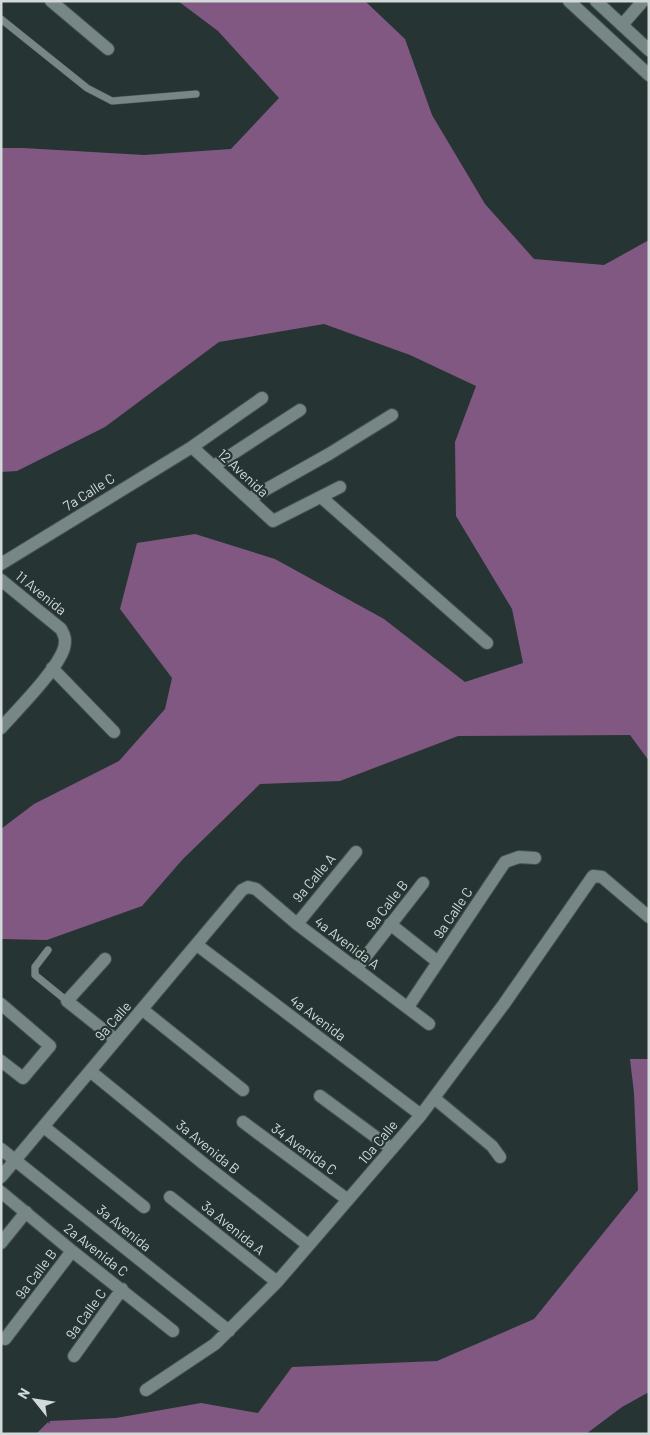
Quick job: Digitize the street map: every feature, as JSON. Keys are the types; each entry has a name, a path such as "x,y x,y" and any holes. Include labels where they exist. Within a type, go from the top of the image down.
{"street":[{"path":"51,1 108,49"},
{"path":"568,1 649,75"},
{"path":"596,1 649,50"},
{"path":"622,25 643,1"},
{"name":"7a Calle C","path":"1,564 192,447 262,398"},
{"path":"214,466 300,410"},
{"path":"249,499 329,454 392,414"},
{"name":"12 Avenida","path":"192,447 273,521 321,497"},
{"path":"340,487 321,497 487,642"},
{"name":"11 Avenida","path":"1,580 61,629 66,637 64,649 52,668"},
{"path":"1,728 52,668 114,732"},
{"name":"9a Calle A","path":"296,924 356,852"},
{"name":"9a Calle C","path":"408,1007 505,862 519,857 535,858"},
{"name":"10a Calle","path":"146,1390 216,1344 277,1282 421,1115 504,1004 593,876 602,877 649,917"},
{"name":"9a Calle B","path":"356,969 423,883"},
{"name":"4a Avenida A","path":"248,887 256,889 296,924 429,1024"},
{"name":"9a Calle","path":"1,1177 242,890 248,887"},
{"path":"390,924 438,962"},
{"name":"4a Avenida","path":"197,945 421,1115"},
{"path":"105,959 67,1002 116,1040"},
{"path":"1,1004 50,1046 23,1078 1,1062"},
{"path":"143,1010 243,1090"},
{"name":"3a Avenida B","path":"90,1071 204,1164 308,1245"},
{"path":"320,1096 392,1149"},
{"path":"434,1098 492,1146 500,1158"},
{"name":"34 Avenida C","path":"243,1122 348,1200"},
{"path":"44,1127 144,1207"},
{"name":"3a Avenida","path":"1,1149 229,1330"},
{"name":"2a Avenida C","path":"1,1192 173,1331"},
{"name":"3a Avenida A","path":"170,1197 277,1282"},
{"path":"1,1243 26,1212"},
{"name":"9a Calle B","path":"5,1339 72,1251"},
{"name":"9a Calle C","path":"74,1356 122,1290"}],"lane":[{"path":"1,19 87,88 112,101 196,94"},
{"path":"48,950 35,967 35,975 67,1002"}],"shaded area":[{"path":"178,1 365,1 405,39 432,115 485,204 534,259 604,265 649,240 649,761 630,735 458,736 340,781 260,784 183,859 142,906 47,940 1,939 1,829 34,804 119,761 165,709 172,678 120,609 137,543 195,534 275,559 384,619 465,682 523,663 512,609 456,516 455,442 476,386 410,355 324,324 219,342 105,427 17,471 1,472 1,148 144,155 231,149 279,98 218,31"},
{"path":"630,1059 649,1059 649,1392 622,1407 586,1434 36,1434 49,1421 116,1418 201,1403 258,1413 292,1367 437,1361 534,1319 638,1190 634,1093"}]}
